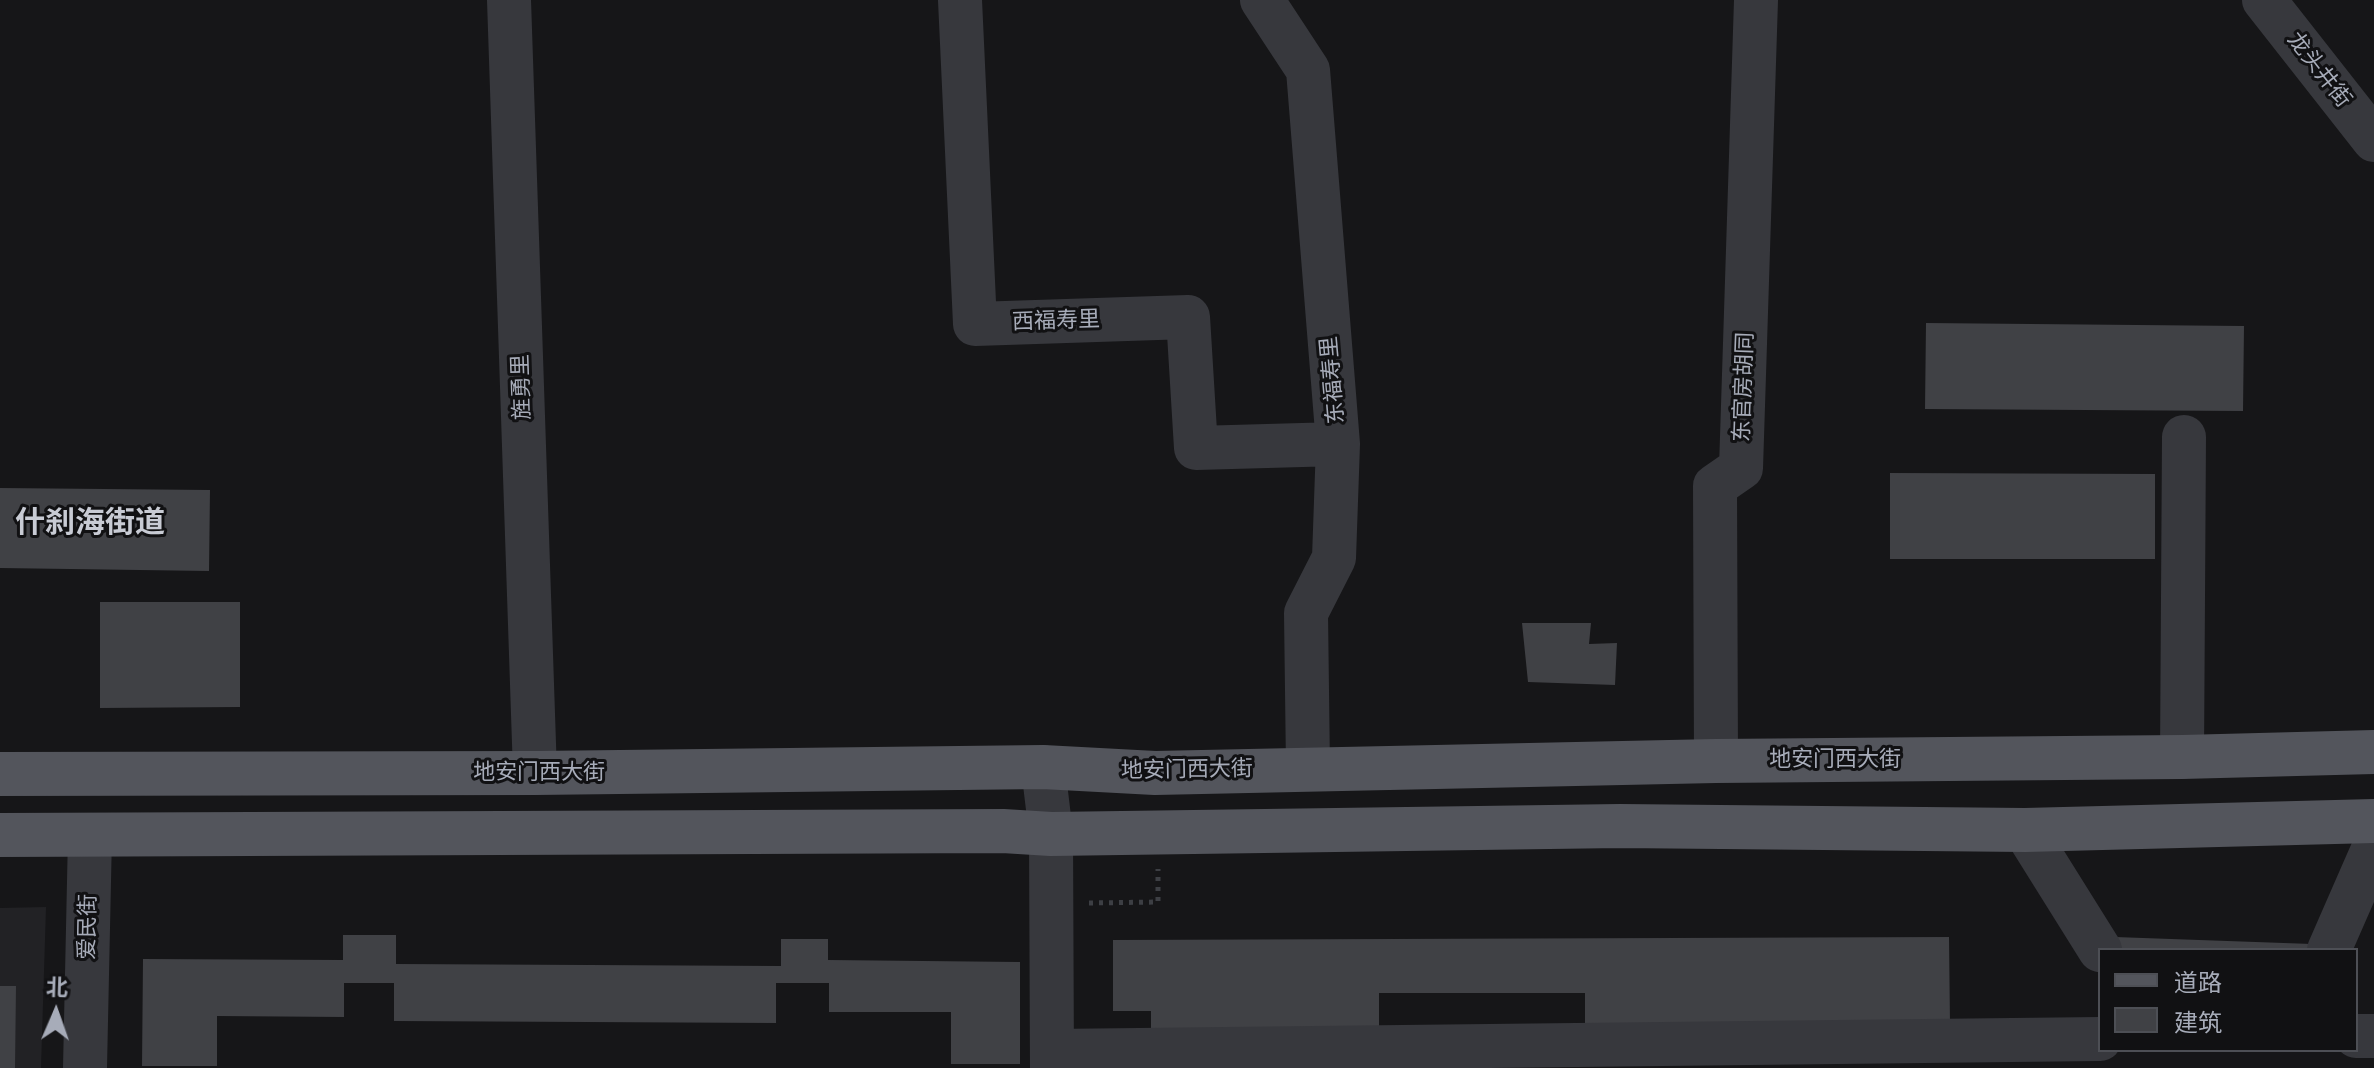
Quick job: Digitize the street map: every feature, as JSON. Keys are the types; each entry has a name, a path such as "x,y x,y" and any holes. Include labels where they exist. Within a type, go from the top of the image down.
{"main road":[{"name":"地安门西大街","path":"0,774 535,773 1043,767 1155,773 2374,752"},
{"path":"0,835 1003,831 1051,834 1620,826 2025,830 2374,821"}],"street":[{"name":"旌勇里","path":"509,0 535,773"},
{"name":"西福寿里","path":"960,0 975,324 1188,317 1196,448 1338,444"},
{"name":"东福寿里","path":"1262,0 1308,70 1338,444 1334,558 1306,613 1308,768"},
{"name":"东官房胡同","path":"1716,761 1715,486 1741,468 1756,0"},
{"name":"龙头井街","path":"2264,0 2374,140"},
{"path":"2182,757 2184,437"},
{"path":"1043,767 1051,834 1052,1060 2098,1039"},
{"path":"2025,830 2099,948"},
{"name":"爱民街","path":"85,1068 90,835"},
{"path":"2330,948 2374,847"}],"shaded area":[{"path":"46,907 41,1068 0,1068 0,908"}],"building":[{"path":"1926,323 2244,326 2243,411 1925,409"},
{"path":"1890,473 2155,474 2155,559 1890,559"},
{"path":"0,488 210,490 209,571 0,568"},
{"path":"100,602 240,602 240,707 100,708"},
{"path":"1522,623 1591,623 1589,644 1617,643 1615,685 1528,682"},
{"path":"343,935 396,935 396,964 781,966 781,939 828,939 828,960 1020,962 1020,1064 951,1064 951,1012 829,1012 829,983 776,983 776,1023 394,1021 394,983 344,983 344,1017 217,1016 217,1066 142,1066 143,959 343,960"},
{"path":"1949,937 1950,1024 1585,1026 1585,993 1379,993 1379,1033 1151,1034 1151,1011 1113,1011 1113,940"},
{"path":"2115,937 2312,944 2312,948 2115,948"},
{"path":"0,986 16,986 15,1068 0,1068"}],"district":[{"name":"什刹海街道","path":"90,523"}]}
